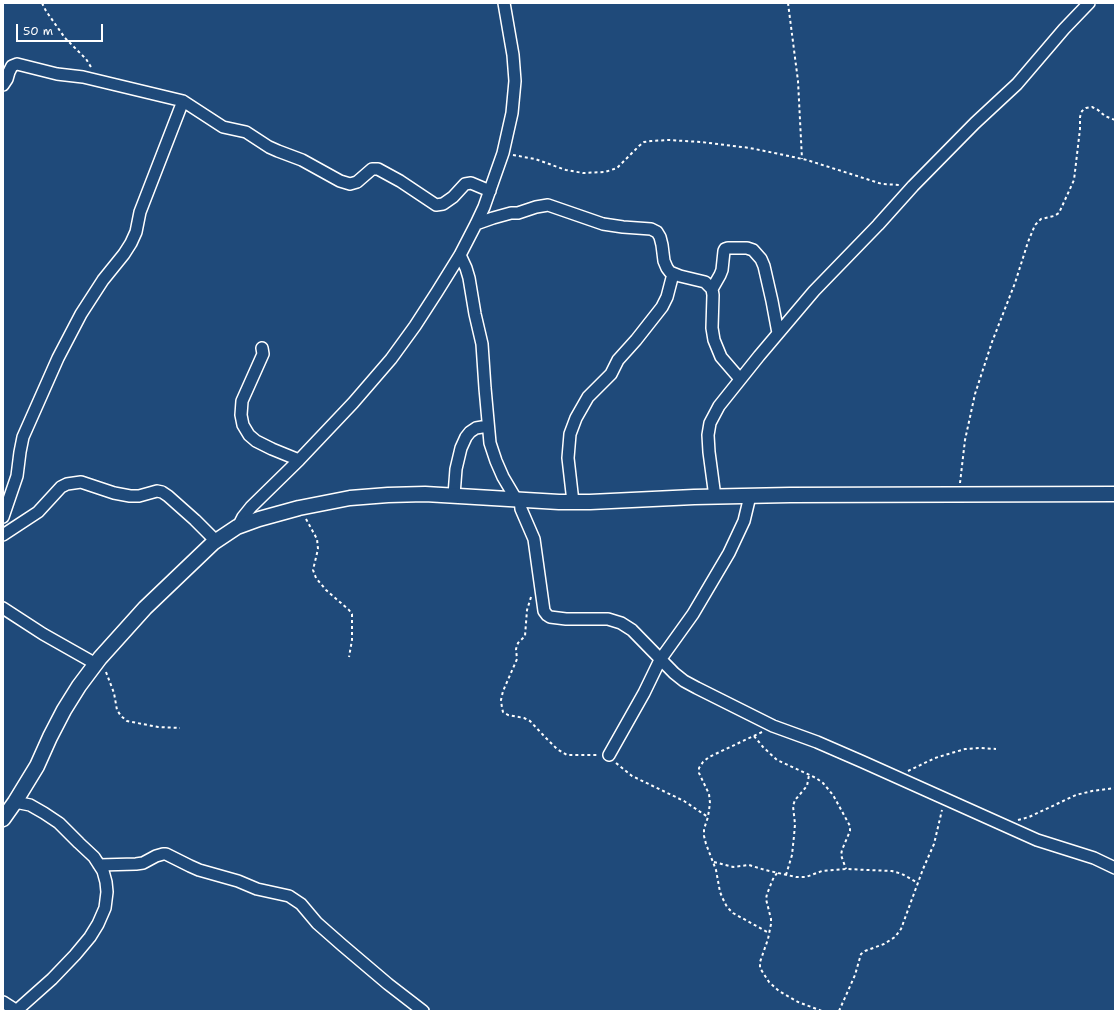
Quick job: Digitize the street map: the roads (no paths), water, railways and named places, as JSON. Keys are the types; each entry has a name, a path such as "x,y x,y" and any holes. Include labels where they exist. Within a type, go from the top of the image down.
{"street":[{"path":"238,527 243,517 251,507 299,460 353,403 391,359 415,326 460,255 476,224 490,191 503,153 512,114 515,81 513,55 504,3"},
{"path":"715,497 708,436 710,423 719,406 814,291 878,225 913,186 975,123 1017,84 1064,29 1089,3"},
{"path":"3,85 12,66 17,64 57,74 83,77 183,101 223,127 246,132 278,152 302,160 340,182 350,184 357,182 372,169 378,169 400,181 436,205 443,204 453,197 465,184 471,183 490,191"},
{"path":"3,517 17,476 23,436 58,358 81,314 103,280 131,243 136,232 140,212 183,101"},
{"path":"476,224 511,213 518,213 536,206 548,205 603,224 651,229 657,232 660,237 664,261 667,268 673,274 705,282 712,289 712,328 714,340 721,357 740,379"},
{"path":"712,289 722,270 725,249 746,248 753,250 761,259 764,266 778,333"},
{"path":"460,255 469,278 482,344 484,388 490,443 503,477 518,499 534,539 545,614 550,617 566,619 608,619 621,623 632,630 660,660 684,681 773,726 817,742 1037,840 1094,858 1115,868"},
{"path":"573,502 568,458 570,434 576,418 588,397 611,374 618,360 662,307 667,297 673,274"},
{"path":"262,348 263,354 242,401 241,415 243,425 249,435 256,441 299,460"},
{"path":"454,495 456,469 460,448 470,432 476,428 488,426"},
{"path":"3,535 38,512 61,487 74,482 81,482 114,493 130,496 139,496 157,491 162,492 195,520 216,541"},
{"path":"3,819 37,766 64,710 79,686 98,661 177,576 216,541 238,527 259,519 299,508 350,498 410,495 454,495 590,502 798,495 1115,494"},
{"path":"610,755 644,693 660,660 693,614 722,565 744,521 750,496"},
{"path":"3,608 43,634 98,661"},
{"path":"3,1002 17,1011 52,979 75,955 90,938 98,924 105,908 107,892 103,871 94,857 59,823 30,806 15,802"},
{"path":"99,865 143,863 156,856 166,854 199,870 238,881 257,889 289,896 301,904 318,923 342,945 388,984 424,1011"}]}
